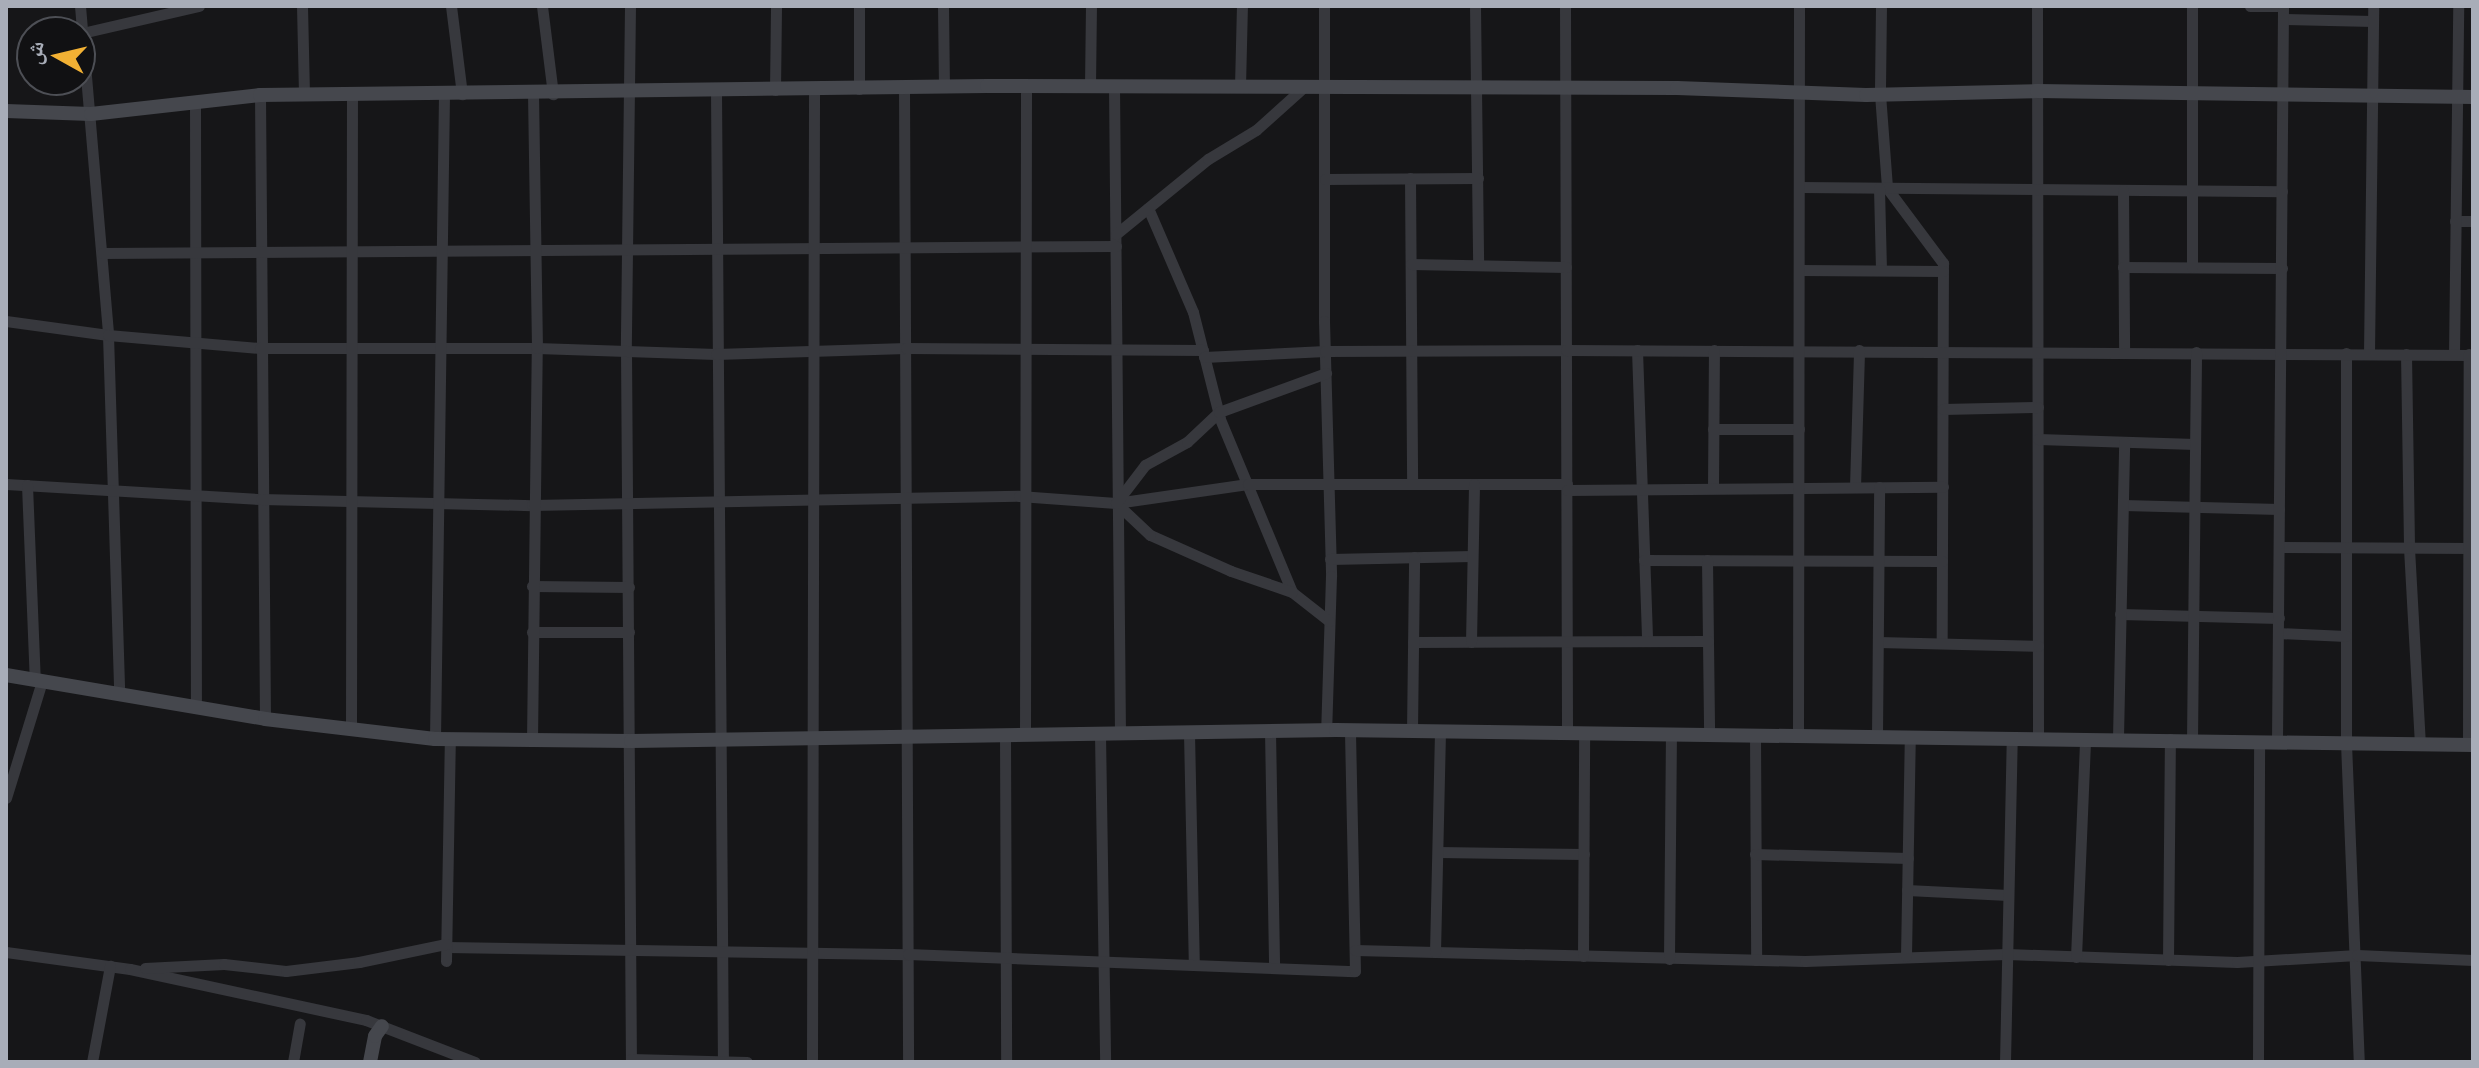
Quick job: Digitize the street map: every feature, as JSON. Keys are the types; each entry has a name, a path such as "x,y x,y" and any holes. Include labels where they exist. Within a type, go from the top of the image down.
{"street":[{"path":"96,30 199,6"},
{"path":"302,6 304,95"},
{"path":"451,6 462,94"},
{"path":"542,6 553,94"},
{"path":"630,6 626,351 631,1060 747,1062"},
{"path":"775,90 776,6"},
{"path":"859,6 859,89"},
{"path":"943,6 944,87"},
{"path":"1090,86 1091,6"},
{"path":"1240,86 1242,6"},
{"path":"1324,6 1325,351 1330,559 1326,731"},
{"path":"1475,6 1478,265"},
{"path":"1565,6 1567,732"},
{"path":"1798,735 1799,6"},
{"path":"1881,6 1881,270"},
{"path":"2037,6 2038,737"},
{"path":"2192,6 2192,267"},
{"path":"2250,6 2373,21"},
{"path":"2369,354 2373,6"},
{"path":"2454,354 2458,6"},
{"path":"2277,741 2283,10"},
{"path":"1025,735 1026,86"},
{"path":"6,111 91,114 260,95 553,94 1026,86 1477,87 1880,94 2037,91 2473,97"},
{"path":"1114,86 1120,734"},
{"path":"102,253 1026,247 1116,240 1148,208 1208,159 1256,130 1306,86"},
{"path":"904,88 908,1062"},
{"path":"812,1062 814,89"},
{"path":"716,91 723,1062"},
{"path":"532,740 532,505 537,348 533,94"},
{"path":"260,95 265,719"},
{"path":"351,729 352,95"},
{"path":"435,739 444,95"},
{"path":"89,96 108,335 119,694"},
{"path":"195,103 198,343 196,708"},
{"path":"1410,178 1412,484"},
{"path":"1325,179 1478,178"},
{"path":"1800,187 2282,191"},
{"path":"1883,188 1929,240 1943,263 1942,643"},
{"path":"2123,190 2124,351"},
{"path":"1148,208 1193,312 1219,412 1292,592"},
{"path":"2455,221 2473,221"},
{"path":"1411,264 1566,267"},
{"path":"2123,267 2282,268"},
{"path":"1800,270 1943,271"},
{"path":"6,321 108,335 260,348 537,348 716,354 906,348 1118,348 1204,354 1566,350 2471,354 2471,745 1440,731 631,741 435,739 265,719 6,675"},
{"path":"1637,350 1647,641"},
{"path":"1713,488 1714,350"},
{"path":"1855,487 1859,350"},
{"path":"2192,740 2196,352"},
{"path":"2346,353 2346,743 2359,1062"},
{"path":"2406,354 2409,548 2420,744"},
{"path":"1116,503 1145,465 1187,442 1219,412 1326,373"},
{"path":"1943,409 2038,407"},
{"path":"1713,429 1799,429"},
{"path":"2038,439 2195,444"},
{"path":"2118,738 2124,442"},
{"path":"6,484 261,499 532,505 1025,497 1116,503 1248,484 1474,484 1642,489 1943,487"},
{"path":"1471,642 1474,484"},
{"path":"6,798 38,680 27,485"},
{"path":"1877,735 1879,487"},
{"path":"1116,503 1150,535 1231,571 1292,592 1329,621"},
{"path":"2123,505 2279,509"},
{"path":"2279,547 2471,548"},
{"path":"1330,559 1472,556"},
{"path":"1412,731 1414,557"},
{"path":"1644,560 1942,561"},
{"path":"1707,560 1709,734"},
{"path":"532,586 629,587"},
{"path":"2120,614 2279,618"},
{"path":"532,632 629,632"},
{"path":"2278,633 2346,636"},
{"path":"1413,642 1708,641"},
{"path":"1878,642 2038,646"},
{"path":"1270,731 1274,968"},
{"path":"130,969 224,964 286,971 446,946 908,954 1355,971 1350,731"},
{"path":"1435,952 1440,731"},
{"path":"1189,733 1194,965"},
{"path":"1583,956 1584,733"},
{"path":"1669,959 1671,733"},
{"path":"1100,734 1105,1062"},
{"path":"1755,734 1756,960"},
{"path":"1005,735 1006,1062"},
{"path":"1906,956 1910,736"},
{"path":"2005,1062 2012,737"},
{"path":"2076,957 2085,738"},
{"path":"446,961 450,739"},
{"path":"2168,960 2170,739"},
{"path":"2258,1062 2259,741"},
{"path":"1438,852 1584,854"},
{"path":"1755,854 1908,858"},
{"path":"1907,890 2008,895"},
{"path":"1355,950 1756,960 2007,954 2168,960 2258,961 2357,955 2473,960"},
{"path":"6,952 130,969 382,1026 475,1062"},
{"path":"92,1062 110,966"},
{"path":"293,1062 300,1024"},
{"path":"370,1062 375,1036 382,1026"}]}
